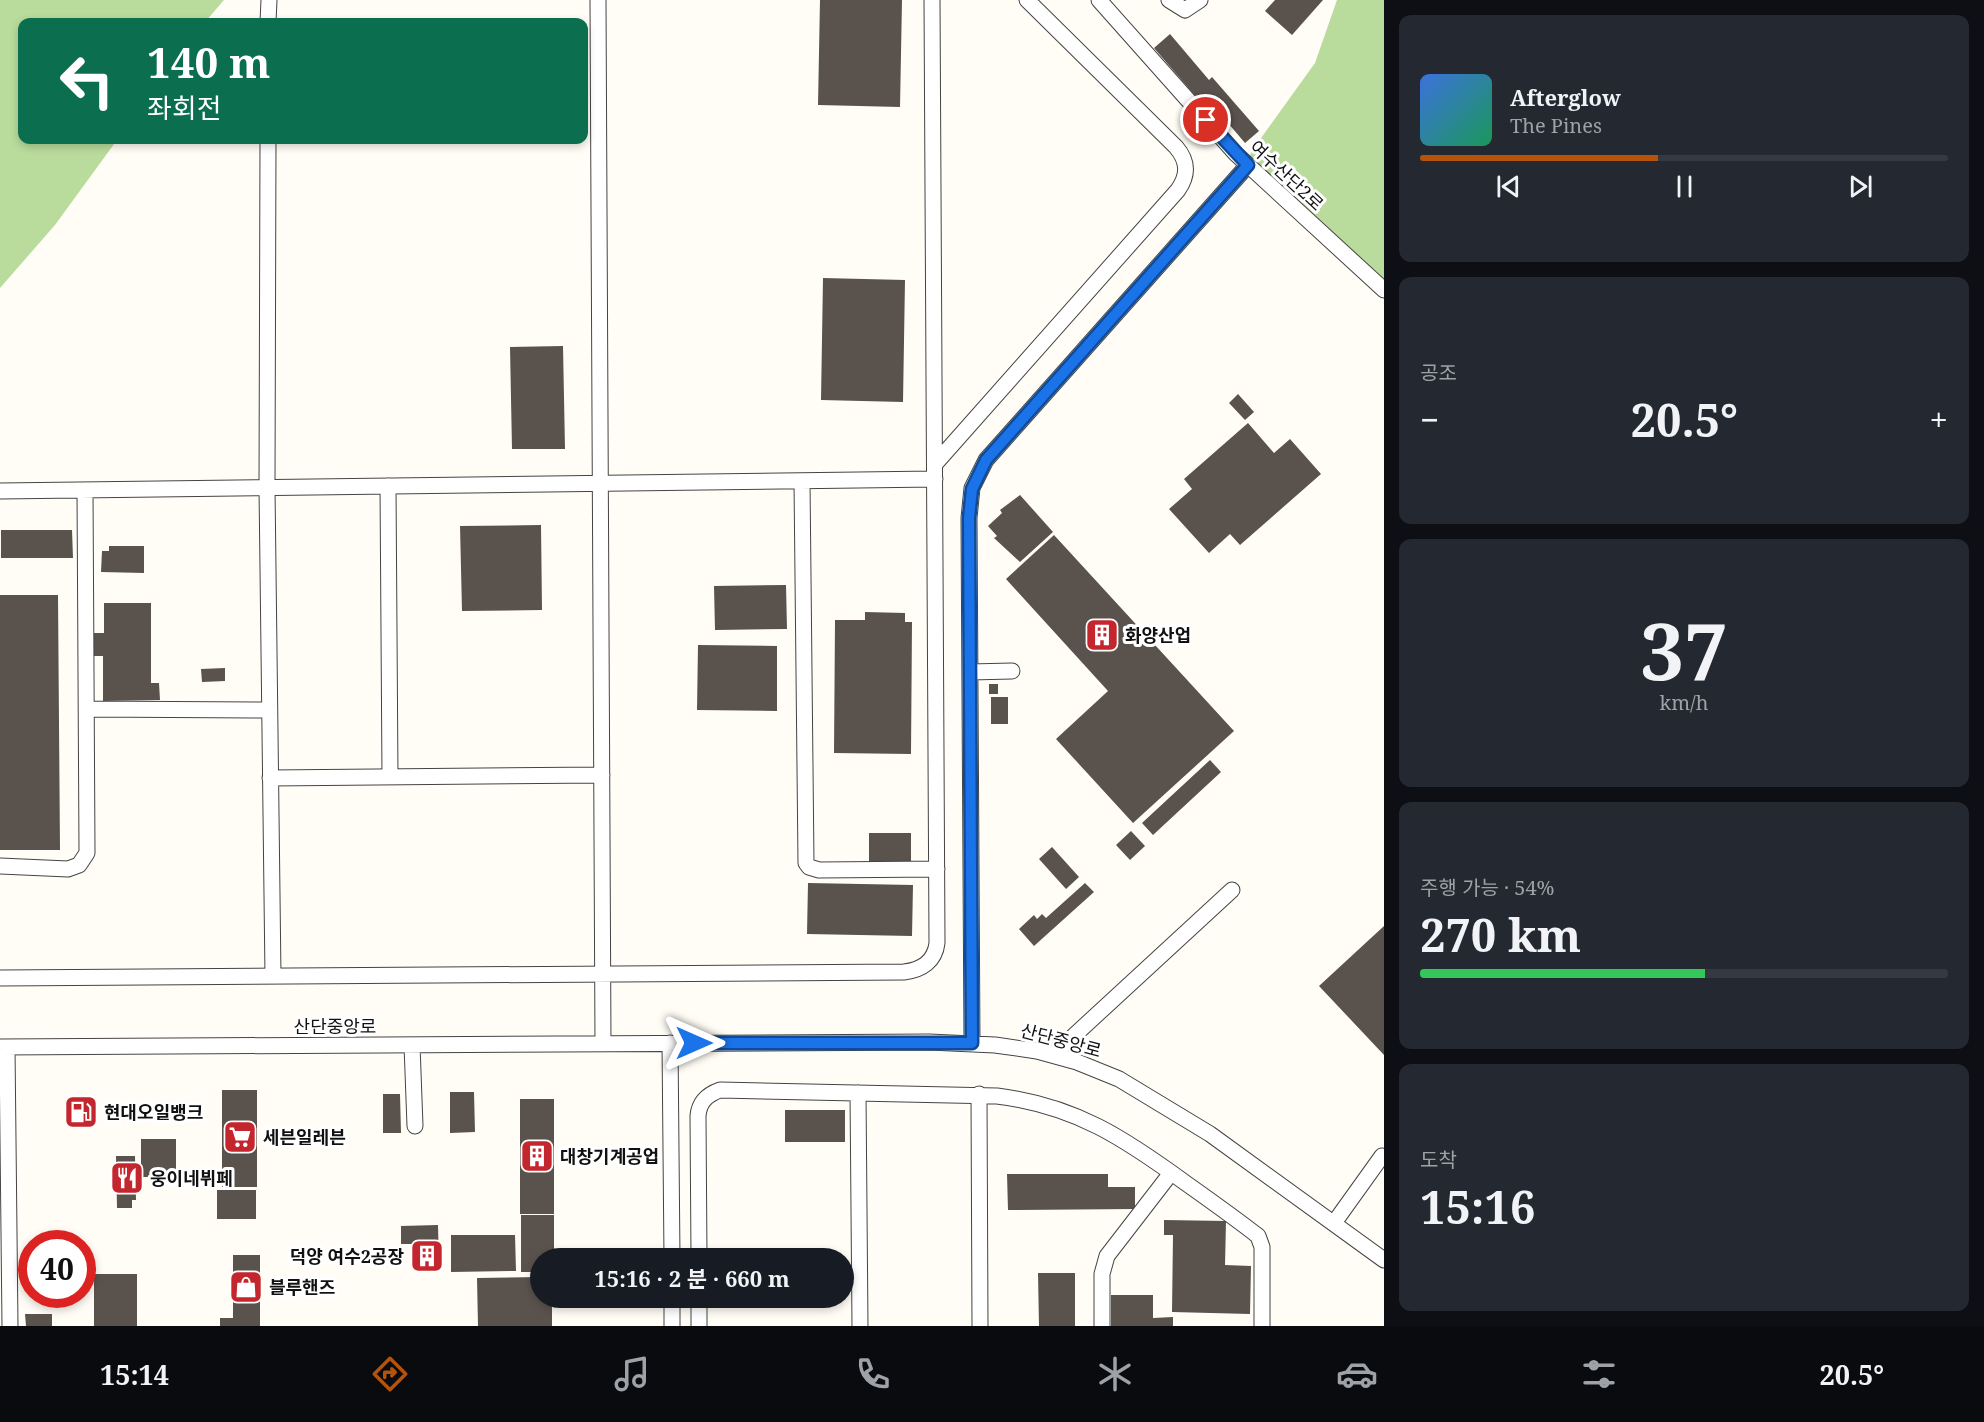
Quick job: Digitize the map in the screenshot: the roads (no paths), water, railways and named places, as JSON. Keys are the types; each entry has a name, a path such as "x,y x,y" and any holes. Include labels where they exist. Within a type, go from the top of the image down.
{"street":[{"path":"268,18 269,0"},
{"path":"598,0 603,1044"},
{"path":"0,978 602,974 916,969 930,960 936,947 937,869 932,0"},
{"path":"0,491 802,481 935,471 1178,190 1186,173 1184,157 1176,147 1027,0"},
{"name":"여수산단2로","path":"1099,0 1248,165 1384,290"},
{"path":"1169,0 1185,10 1190,9 1200,0"},
{"path":"268,144 267,488 273,976"},
{"path":"972,1043 969,507 972,489 980,469 1248,165"},
{"path":"802,481 806,862 809,867 819,870 937,869"},
{"path":"388,486 390,777"},
{"path":"0,866 68,869 79,865 85,858 87,709 85,490"},
{"path":"970,672 1012,671"},
{"path":"87,709 269,710"},
{"path":"270,778 602,775"},
{"path":"1053,1055 1232,890"},
{"path":"670,1043 672,1248"},
{"name":"산단중앙로","path":"4,1047 972,1043 1053,1055 1101,1071 1138,1088 1210,1134 1384,1260"},
{"path":"412,1045 415,1126"},
{"path":"4,1047 10,1326"},
{"path":"699,1248 698,1116 704,1100 720,1090 979,1094 1027,1101 1079,1118 1122,1138 1260,1238 1262,1326"},
{"path":"858,1093 860,1326"},
{"path":"979,1094 980,1326"},
{"path":"1334,1223 1382,1156"},
{"path":"1102,1326 1102,1275 1107,1256 1171,1173"},
{"path":"672,1308 672,1326"},
{"path":"699,1308 699,1326"}],"place":[{"name":"화양산업","path":"1102,635"},
{"name":"현대오일뱅크","path":"81,1112"},
{"name":"세븐일레븐","path":"240,1137"},
{"name":"대창기계공업","path":"537,1156"},
{"name":"웅이네뷔페","path":"127,1178"},
{"name":"덕양 여수2공장","path":"427,1256"},
{"name":"블루핸즈","path":"246,1287"}]}
